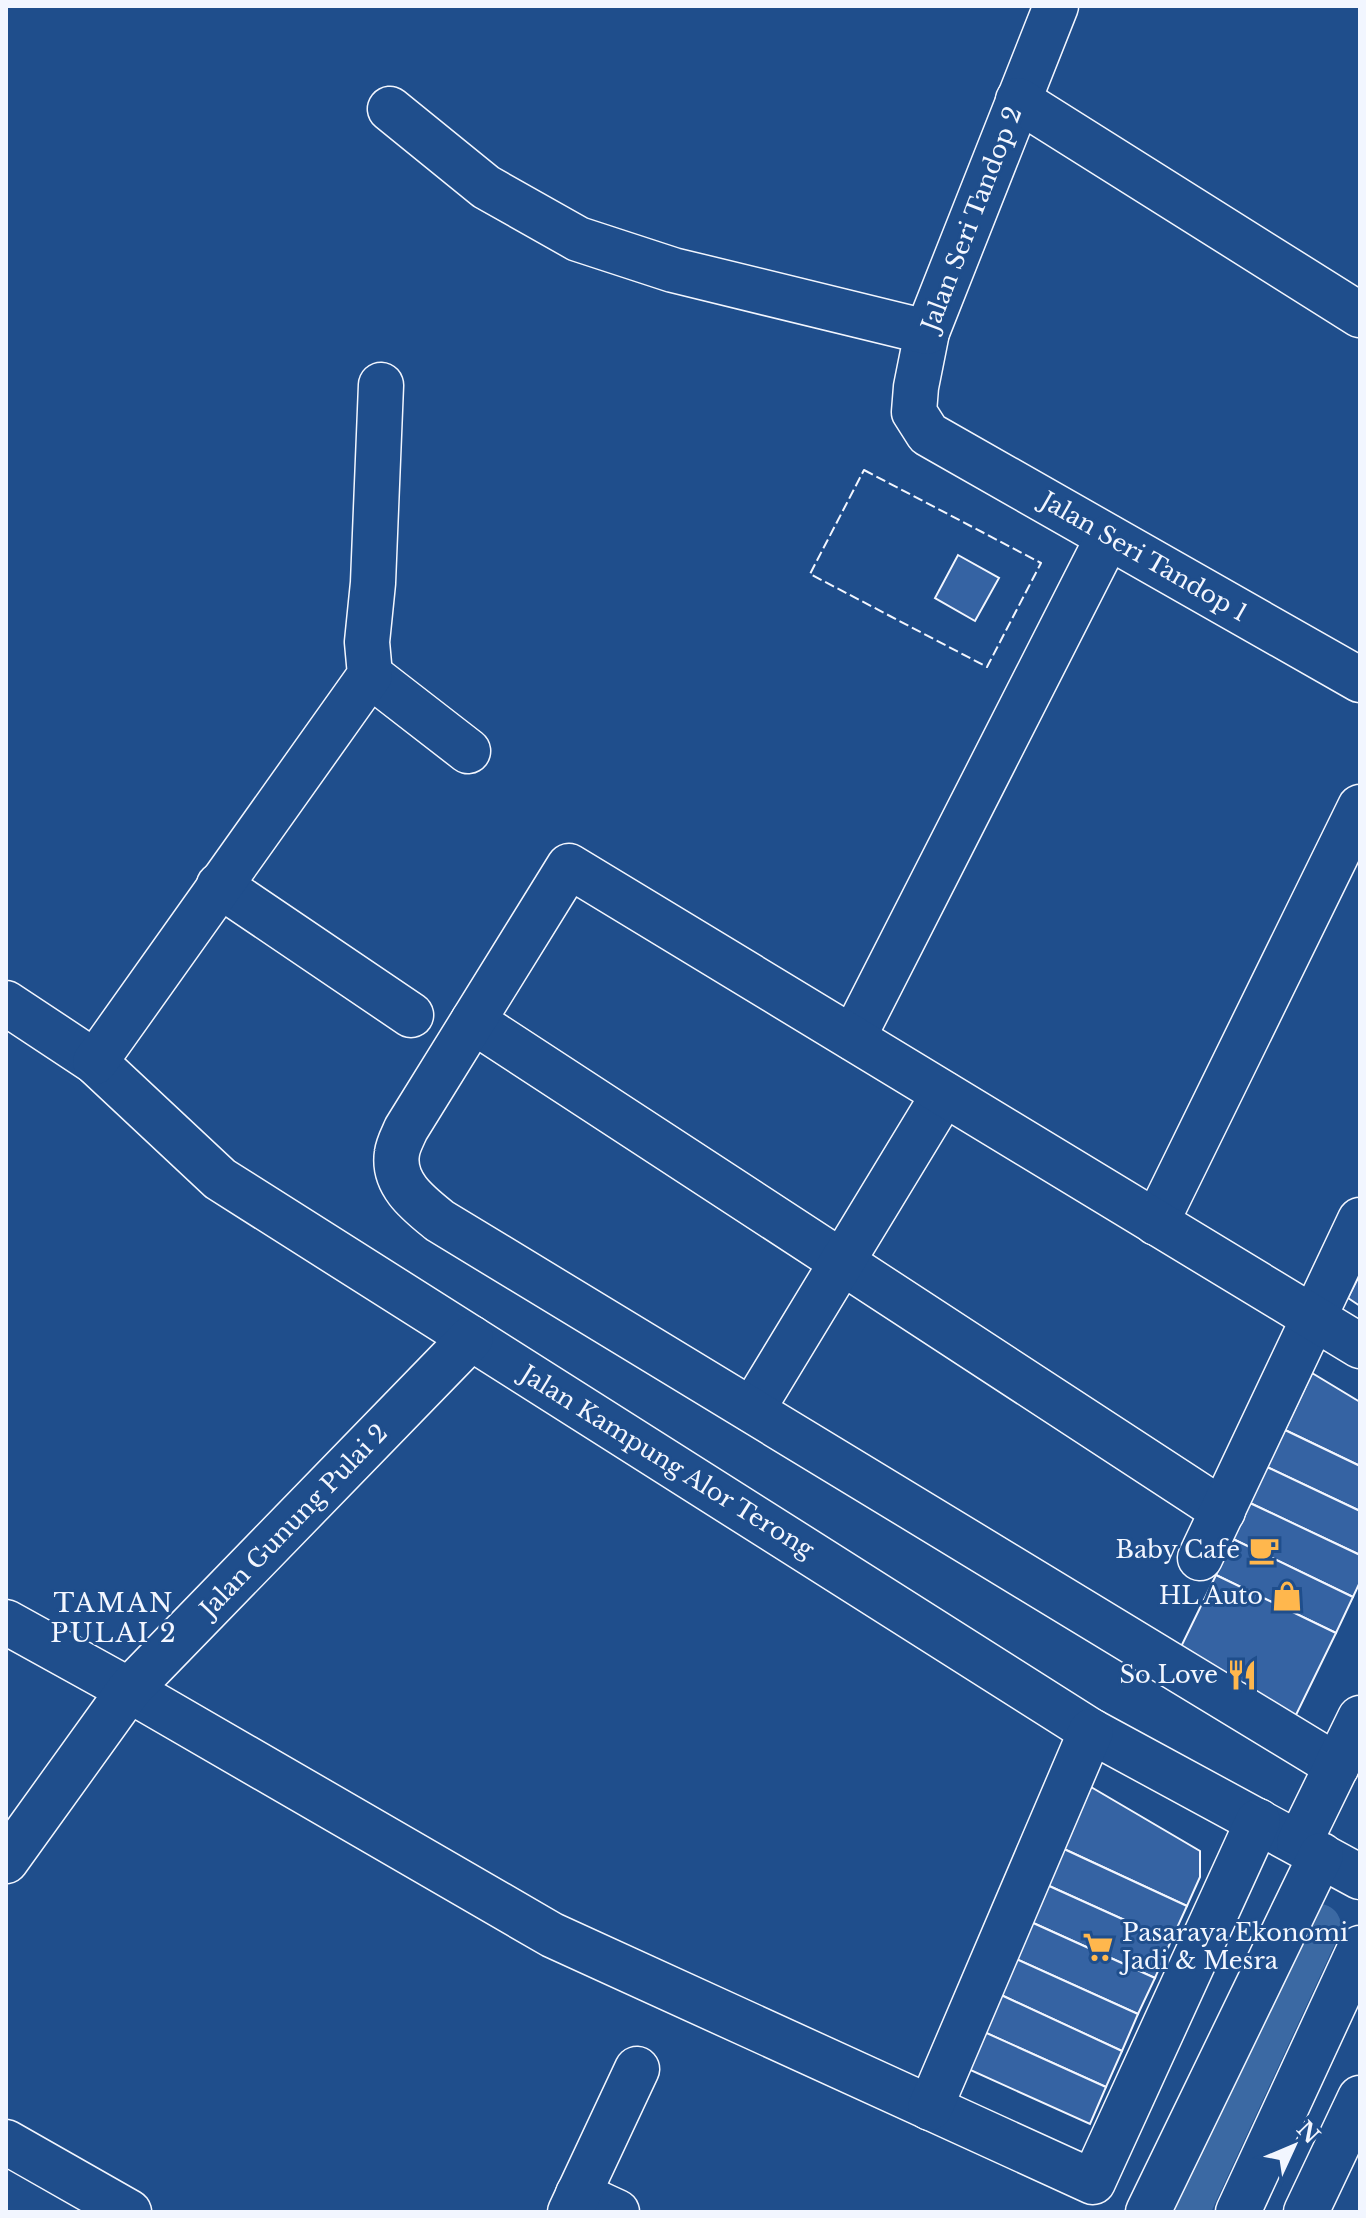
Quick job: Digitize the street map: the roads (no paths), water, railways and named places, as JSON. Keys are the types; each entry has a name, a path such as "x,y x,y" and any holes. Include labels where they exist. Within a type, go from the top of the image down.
{"street":[{"name":"Jalan Seri Tandop 2","path":"928,434 914,412 927,332 1056,6"},
{"path":"1018,100 1360,315"},
{"path":"390,109 486,187 578,239 673,270 927,332"},
{"path":"95,1062 370,675 367,642 373,583 381,385"},
{"name":"Jalan Seri Tandop 1","path":"928,434 1360,680"},
{"path":"853,1038 1108,537"},
{"path":"370,675 468,751"},
{"path":"1156,1223 1360,807"},
{"path":"1337,1766 440,1221 415,1202 400,1180 397,1153 406,1129 569,866 1360,1346"},
{"path":"219,885 411,1015"},
{"name":"Jalan Kampung Alor Terong","path":"6,1003 95,1062 220,1179 1091,1731 1360,1877"},
{"path":"473,1021 1223,1511"},
{"path":"752,1410 944,1094"},
{"path":"1200,1558 1360,1220"},
{"name":"Jalan Gunung Pulai 2","path":"6,1861 129,1690 471,1338"},
{"path":"6,1622 552,1935 1093,2182 1258,1821"},
{"path":"1148,2212 1310,1849 1337,1766 1360,1718"},
{"path":"930,2108 1091,1731"},
{"path":"1238,2212 1360,1948"},
{"path":"617,2212 574,2203 637,2069"},
{"path":"1306,2212 1359,2102"},
{"path":"6,2142 129,2212"}],"waterway":[{"path":"1187,2212 1319,1926"}],"place":[{"name":"Baby Cafe","path":"1264,1550"},
{"name":"HL Auto","path":"1287,1596"},
{"name":"So Love","path":"1242,1675"},
{"name":"Pasaraya Ekonomi Jadi & Mesra","path":"1098,1947"}],"district":[{"name":"TAMAN PULAI 2","path":"114,1618"}]}
